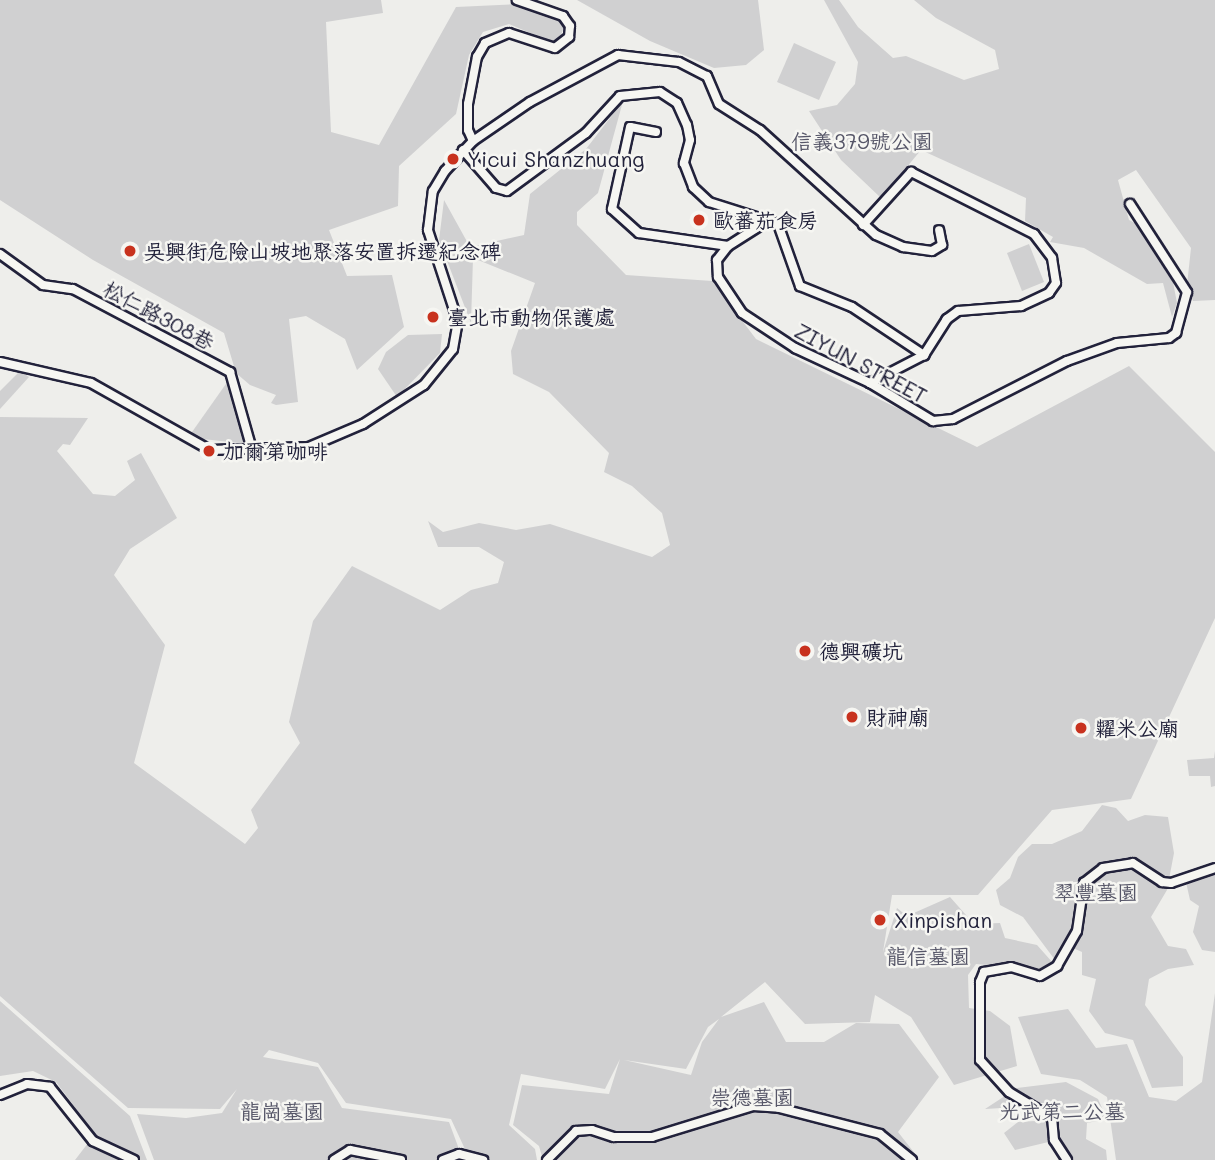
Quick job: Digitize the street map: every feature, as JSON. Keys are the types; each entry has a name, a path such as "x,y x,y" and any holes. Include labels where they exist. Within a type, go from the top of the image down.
{"street":[{"path":"473,141 468,130 470,93 477,57 485,43 509,33 555,48 569,37 570,26 563,16 517,0"},
{"path":"0,362 92,383 146,411 196,446 210,450 309,447 363,424 424,385 444,365 453,349 458,322 429,239 429,209 438,181 473,141 541,94 577,78 610,56 646,55 679,62 707,76 719,104 760,130 863,225 903,247 921,251 942,245 939,230"},
{"path":"463,150 496,188 507,191 594,126 620,96 660,92 677,103 687,125 690,140 684,163 693,187 709,202 769,220 784,232 800,286 852,307 924,355"},
{"path":"656,132 630,127 612,209 639,233 728,246 769,220"},
{"path":"863,225 911,172 1019,225 1046,245 1052,258 1056,283 1049,293 1004,310 958,311 947,319 924,355 870,383"},
{"name":"ZIYUN STREET","path":"728,246 717,260 716,271 749,320 795,348 870,383 933,421 953,419 1067,361 1117,343 1176,333 1187,292 1130,204"},
{"name":"松仁路308巷","path":"0,254 43,285 73,289 230,372 252,450"},
{"path":"1067,1160 1054,1140 1052,1118 1009,1092 980,1060 980,982 984,972 1011,967 1040,976 1057,966 1077,931 1084,883 1102,868 1133,863 1161,882 1171,883 1215,868"},
{"path":"0,1095 27,1084 50,1087 93,1141 134,1160"},
{"path":"547,1160 576,1131 592,1130 614,1138 652,1137 753,1106 779,1108 880,1134 912,1160"},
{"path":"334,1160 350,1150 401,1160"},
{"path":"443,1160 459,1154 483,1160"}],"green space":[{"path":"0,0 381,0 383,13 326,22 331,132 379,145 456,7 520,4 563,20 563,29 560,39 549,41 509,24 483,32 469,55 456,114 399,166 398,206 329,230 347,276 392,275 404,327 357,370 345,339 306,316 289,319 298,402 276,405 271,403 276,395 250,385 236,373 224,333 93,260 0,200"},
{"path":"577,0 758,0 764,50 746,65 714,68 650,41"},
{"name":"信義379號公園","path":"824,0 839,0 858,27 893,58 906,56 964,80 999,69 995,50 936,18 914,0 1215,0 1215,300 1193,301 1187,285 1191,248 1136,170 1118,180 1129,220 1139,225 1173,282 1177,303 1172,317 1163,283 1147,284 1084,248 1050,242 1053,237 1025,221 1026,198 921,150 881,198 841,160 809,111 837,105 855,84 858,62"},
{"path":"794,43 836,62 819,100 777,82"},
{"path":"623,101 598,193 577,212 577,225 626,275 712,281 756,339 977,447 1129,366 1215,452 1215,618 1131,799 1052,810 978,895 892,895 883,952 897,908 907,916 950,897 974,924 1000,923 1005,938 1037,945 1053,963 1038,969 976,964 968,975 969,1008 990,1011 1010,1026 1017,1066 954,1085 911,1017 875,995 870,1022 805,1024 765,982 721,1017 764,1002 786,1042 824,1042 856,1023 899,1024 939,1077 898,1132 920,1160 543,1160 539,1146 513,1125 522,1085 609,1094 620,1059 605,1089 521,1074 509,1125 535,1149 537,1160 470,1160 451,1119 346,1103 318,1063 269,1050 263,1057 318,1067 342,1108 449,1122 463,1160 154,1160 137,1114 186,1118 222,1113 237,1089 220,1109 128,1108 0,996 0,417 88,418 70,445 63,444 57,451 93,494 115,496 135,480 127,461 141,453 177,518 130,549 114,575 165,645 134,763 245,844 258,828 251,810 300,743 289,722 313,621 352,566 440,610 471,590 498,583 504,562 479,547 438,547 428,521 443,532 479,523 516,530 550,524 652,557 670,545 662,513 632,486 604,472 609,453 549,392 513,374 511,351 535,283 473,258 471,323 439,240 444,200 470,247 524,235 530,194 586,149","holes":["719,1019 702,1042 691,1075 624,1060 686,1069 708,1027"]},
{"path":"1029,244 1044,282 1022,291 1007,253"},
{"path":"442,334 440,353 397,397 378,369 386,352 408,335"},
{"path":"20,371 29,377 0,409 0,391"},
{"path":"228,381 233,384 249,444 193,438 192,432"},
{"path":"1215,751 1215,786 1211,787 1210,776 1189,776 1187,760 1214,758"},
{"name":"翠豐墓園","path":"1102,805 1116,808 1128,821 1145,815 1168,817 1174,853 1167,890 1151,917 1168,946 1186,949 1194,965 1168,969 1149,979 1145,1005 1183,1057 1183,1086 1152,1088 1133,1040 1105,1033 1089,1011 1096,979 1082,975 1082,952 1066,945 1055,960 1023,917 1000,905 996,890 1010,878 1018,857 1032,844 1052,844 1082,831"},
{"path":"1215,874 1215,952 1202,950 1193,932 1199,906 1190,900 1186,882"},
{"path":"1215,993 1215,1160 1116,1160 1107,1097 1080,1080 1041,1074 1018,1017 1068,1009 1096,1048 1127,1044 1149,1097 1176,1101 1202,1082"},
{"path":"0,1001 130,1116 147,1160 75,1160 95,1134 56,1082 33,1071 0,1076"},
{"name":"光武第二公墓","path":"1066,1082 1098,1099 1107,1119 1087,1123 1086,1139 1106,1150 1107,1160 1072,1160 1061,1139 1015,1150 1004,1133 1018,1122 1035,1121 1019,1107 985,1109 1017,1088"}],"place":[{"name":"Yicui Shanzhuang","path":"453,159"},
{"name":"歐蕃茄食房","path":"699,220"},
{"name":"吳興街危險山坡地聚落安置拆遷紀念碑","path":"130,251"},
{"name":"臺北市動物保護處","path":"433,317"},
{"name":"加爾第咖啡","path":"209,451"},
{"name":"德興礦坑","path":"805,651"},
{"name":"財神廟","path":"852,717"},
{"name":"糶米公廟","path":"1081,728"},
{"name":"Xinpishan","path":"880,920"}],"park label":[{"name":"龍信墓園","path":"928,956"},
{"name":"崇德墓園","path":"752,1097"},
{"name":"龍崗墓園","path":"282,1111"}]}
